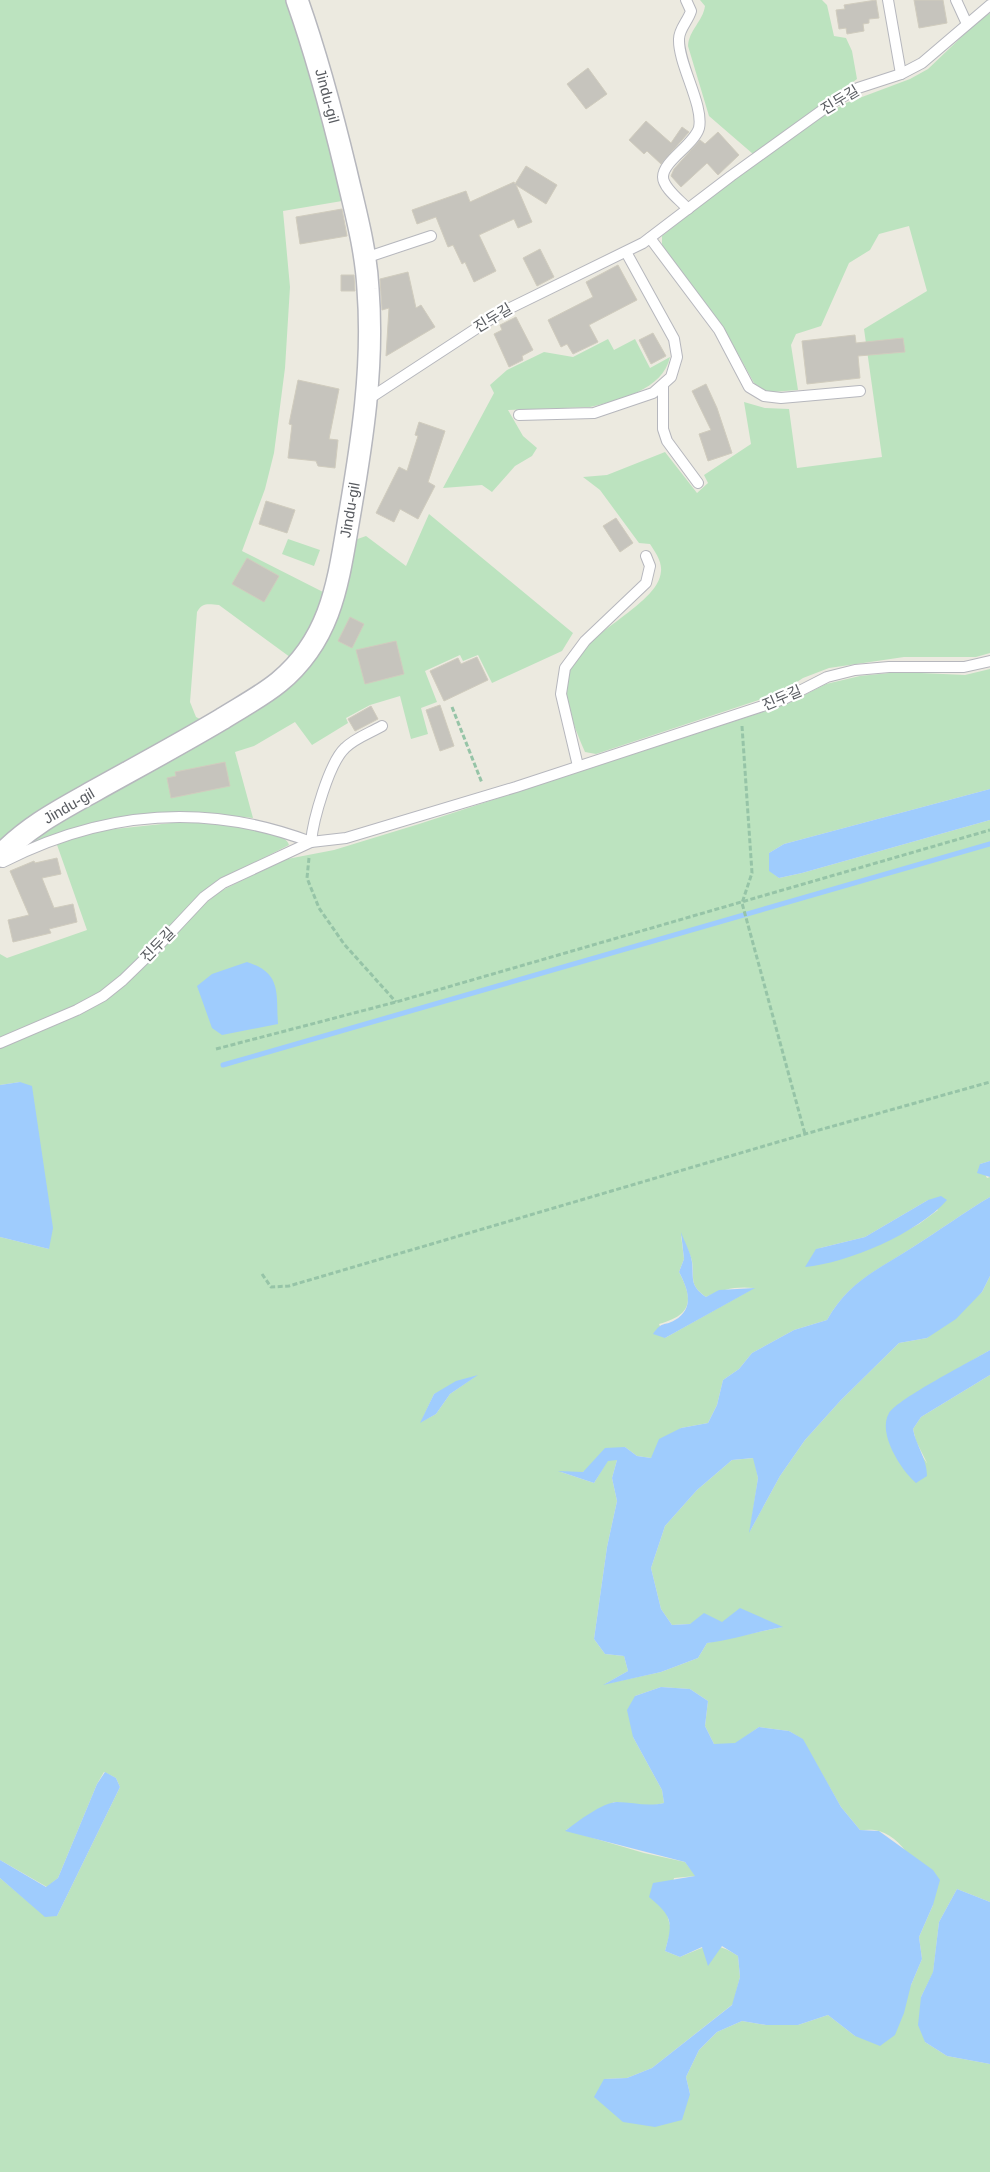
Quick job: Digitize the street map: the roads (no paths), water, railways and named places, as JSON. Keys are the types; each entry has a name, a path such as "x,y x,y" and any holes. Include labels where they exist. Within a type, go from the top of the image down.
{"street":[{"name":"Jindu-gil","path":"0,856 29,829 49,816 168,751 276,685 306,657 317,639 334,595 363,438 367,400 369,313 365,258 337,134 312,42 297,0"}],"lane":[{"path":"686,0 691,11 679,39 697,108 699,128 663,175 664,182 688,209"},
{"path":"888,0 901,74"},
{"path":"956,0 967,24"},
{"name":"진두길","path":"367,400 500,313 626,252 650,238 835,101 858,88 901,74 922,63 990,5"},
{"path":"365,258 431,236"},
{"path":"650,238 719,330 749,387 764,396 781,398 860,392"},
{"path":"519,415 594,413 652,393 663,386 676,366 677,349 626,252"},
{"path":"663,386 664,429 667,441 698,483"},
{"path":"578,766 561,694 566,668 585,641 646,583 650,566 646,556"},
{"name":"진두길","path":"0,1042 77,1010 103,996 124,980 204,896 223,883 311,842 346,838 487,796 784,699 827,677 855,670 889,667 964,667 990,662"},
{"path":"311,842 318,808 339,756 353,742 382,726"},
{"name":"진두길","path":"0,864 80,830 106,824 157,819 210,817 243,821 311,842"}],"water":[{"path":"990,789 990,820 802,873 779,878 769,871 769,853 784,844"},
{"path":"247,962 266,972 272,978 277,994 278,1024 222,1035 212,1028 197,986 212,974"},
{"path":"20,1082 32,1086 53,1228 49,1249 0,1237 0,1085"},
{"path":"990,1161 990,1177 977,1173 980,1164"},
{"path":"941,1196 947,1200 919,1224 901,1235 861,1253 805,1267 816,1249 865,1237 928,1200"},
{"path":"990,1197 990,1276 982,1292 956,1319 927,1338 899,1343 841,1400 805,1440 780,1476 749,1533 758,1478 753,1458 732,1460 697,1490 665,1526 651,1568 661,1609 672,1625 690,1624 704,1613 722,1622 740,1608 783,1627 707,1643 698,1658 661,1672 603,1685 628,1671 624,1656 605,1654 594,1639 607,1547 617,1501 612,1478 617,1460 608,1461 594,1483 558,1471 583,1472 605,1448 625,1447 637,1456 651,1458 659,1439 681,1428 708,1423 717,1405 723,1380 739,1369 752,1353 794,1330 827,1320 844,1296 864,1278"},
{"path":"681,1232 691,1258 695,1285 706,1297 719,1290 755,1288 665,1338 653,1334 661,1325 675,1320 681,1315 685,1310 688,1298 679,1272 684,1259"},
{"path":"990,1350 990,1375 921,1417 913,1429 927,1470 927,1476 916,1483 892,1451 888,1441 886,1421 889,1413 895,1406 920,1390"},
{"path":"478,1375 450,1394 436,1414 420,1423 434,1394 456,1381"},
{"path":"661,1687 690,1689 708,1701 705,1726 714,1744 735,1743 759,1727 789,1731 803,1739 841,1807 860,1830 879,1831 933,1870 940,1880 933,1905 919,1937 922,1959 911,1985 904,2013 895,2035 880,2046 855,2036 828,2015 798,2025 766,2025 742,2021 717,2032 699,2050 686,2077 690,2094 682,2120 655,2127 623,2122 594,2097 604,2079 627,2078 652,2068 732,2005 740,1977 738,1956 722,1946 708,1966 702,1947 680,1957 665,1951 670,1926 669,1921 663,1910 649,1897 653,1883 695,1876 685,1862 565,1831 590,1813 611,1803 623,1802 652,1805 664,1803 662,1790 633,1737 627,1710 635,1696"},
{"path":"105,1772 116,1778 120,1787 57,1916 45,1917 0,1878 0,1860 46,1887 58,1878 97,1784"},
{"path":"957,1889 990,1902 990,2064 947,2056 925,2042 918,2025 921,1997 933,1972 939,1922"}],"waterway":[{"path":"223,1065 990,844"}]}
